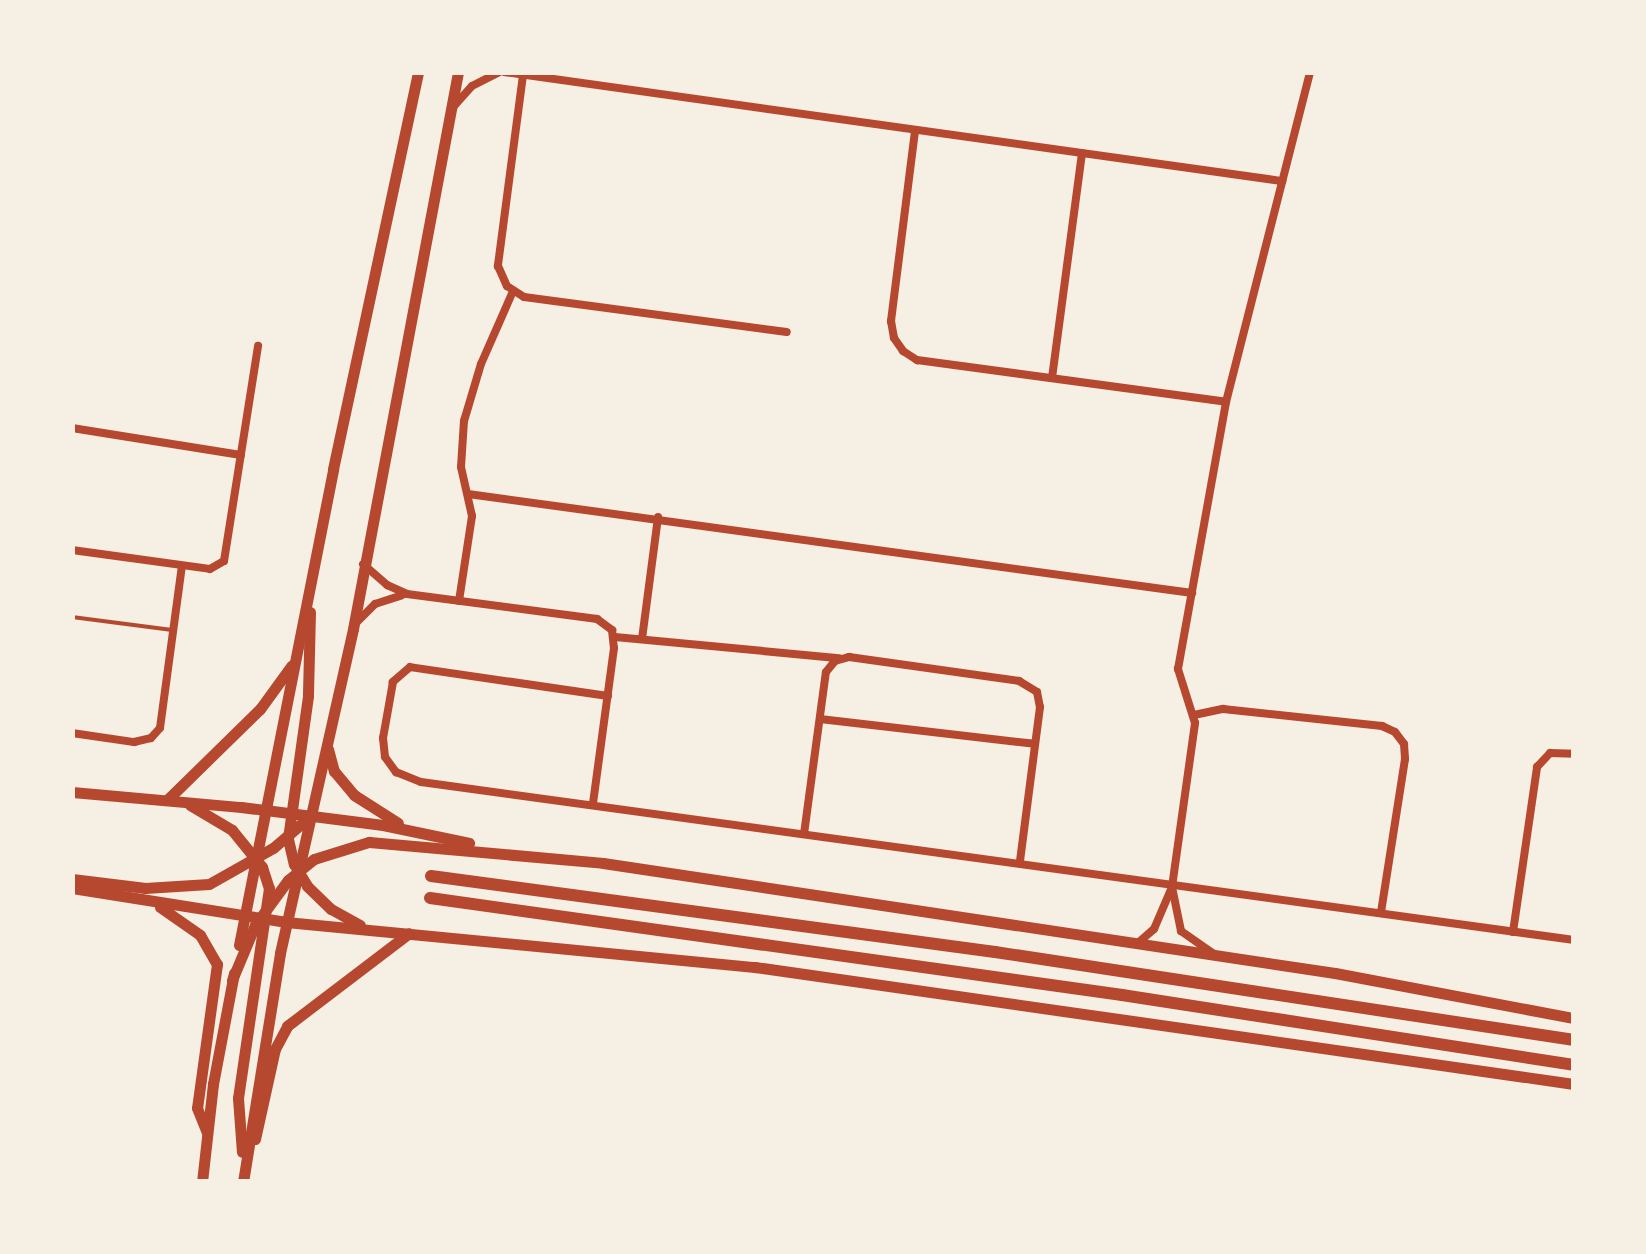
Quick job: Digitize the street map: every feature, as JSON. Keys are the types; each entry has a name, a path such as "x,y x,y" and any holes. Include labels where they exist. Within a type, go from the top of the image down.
{"highway":[{"path":"431,876 994,952 1574,1040"},
{"path":"430,898 1122,995 1574,1065"}],"main road":[{"path":"244,1166 238,1098 257,917 257,858 418,72"},
{"path":"243,1182 286,922 352,629 458,72"},
{"path":"309,596 308,696 288,838 298,871 331,909 373,930"},
{"path":"173,799 260,709 298,657"},
{"path":"327,740 334,771 378,814 406,826 519,854"},
{"path":"72,792 173,799 383,826 519,854"},
{"path":"173,799 232,830 267,876 270,900"},
{"path":"72,879 176,888 209,884 288,838 310,816"},
{"path":"202,1182 232,980 257,917 298,871 330,852 369,842 519,854 1138,942 1574,1018"},
{"path":"72,888 286,922 755,967 1574,1084"},
{"path":"152,903 200,935 217,964 197,1108 207,1132"},
{"path":"244,1166 257,1135 280,1036 411,932"}],"street":[{"path":"452,110 472,86 501,72 1282,181"},
{"path":"1138,942 1158,922 1172,887 1194,715 1183,696 1178,669 1226,402 1310,72"},
{"path":"523,75 498,266 513,291 524,296 786,332"},
{"path":"915,131 891,322 898,345 917,360 1226,402"},
{"path":"1052,378 1082,153"},
{"path":"459,602 472,516 461,467 464,422 481,364 513,291"},
{"path":"72,550 210,569 224,560 258,346"},
{"path":"72,428 241,455"},
{"path":"468,494 1192,593"},
{"path":"642,639 658,517"},
{"path":"363,563 387,585 407,594 596,619 615,636 842,658 1025,683 1040,698 1020,862"},
{"path":"72,733 134,742 154,735 165,716 182,566"},
{"path":"352,629 375,604 407,594"},
{"path":"593,804 615,636"},
{"path":"804,834 826,672 842,658"},
{"path":"608,696 410,667 392,682 383,738 390,765 412,780 1574,940"},
{"path":"1194,715 1223,709 1382,726 1395,732 1404,744 1405,759 1381,913"},
{"path":"820,719 1035,744"},
{"path":"1513,932 1537,767 1550,753 1574,754"},
{"path":"1172,887 1178,925 1214,954"}],"lane":[{"path":"72,617 176,631"}]}
